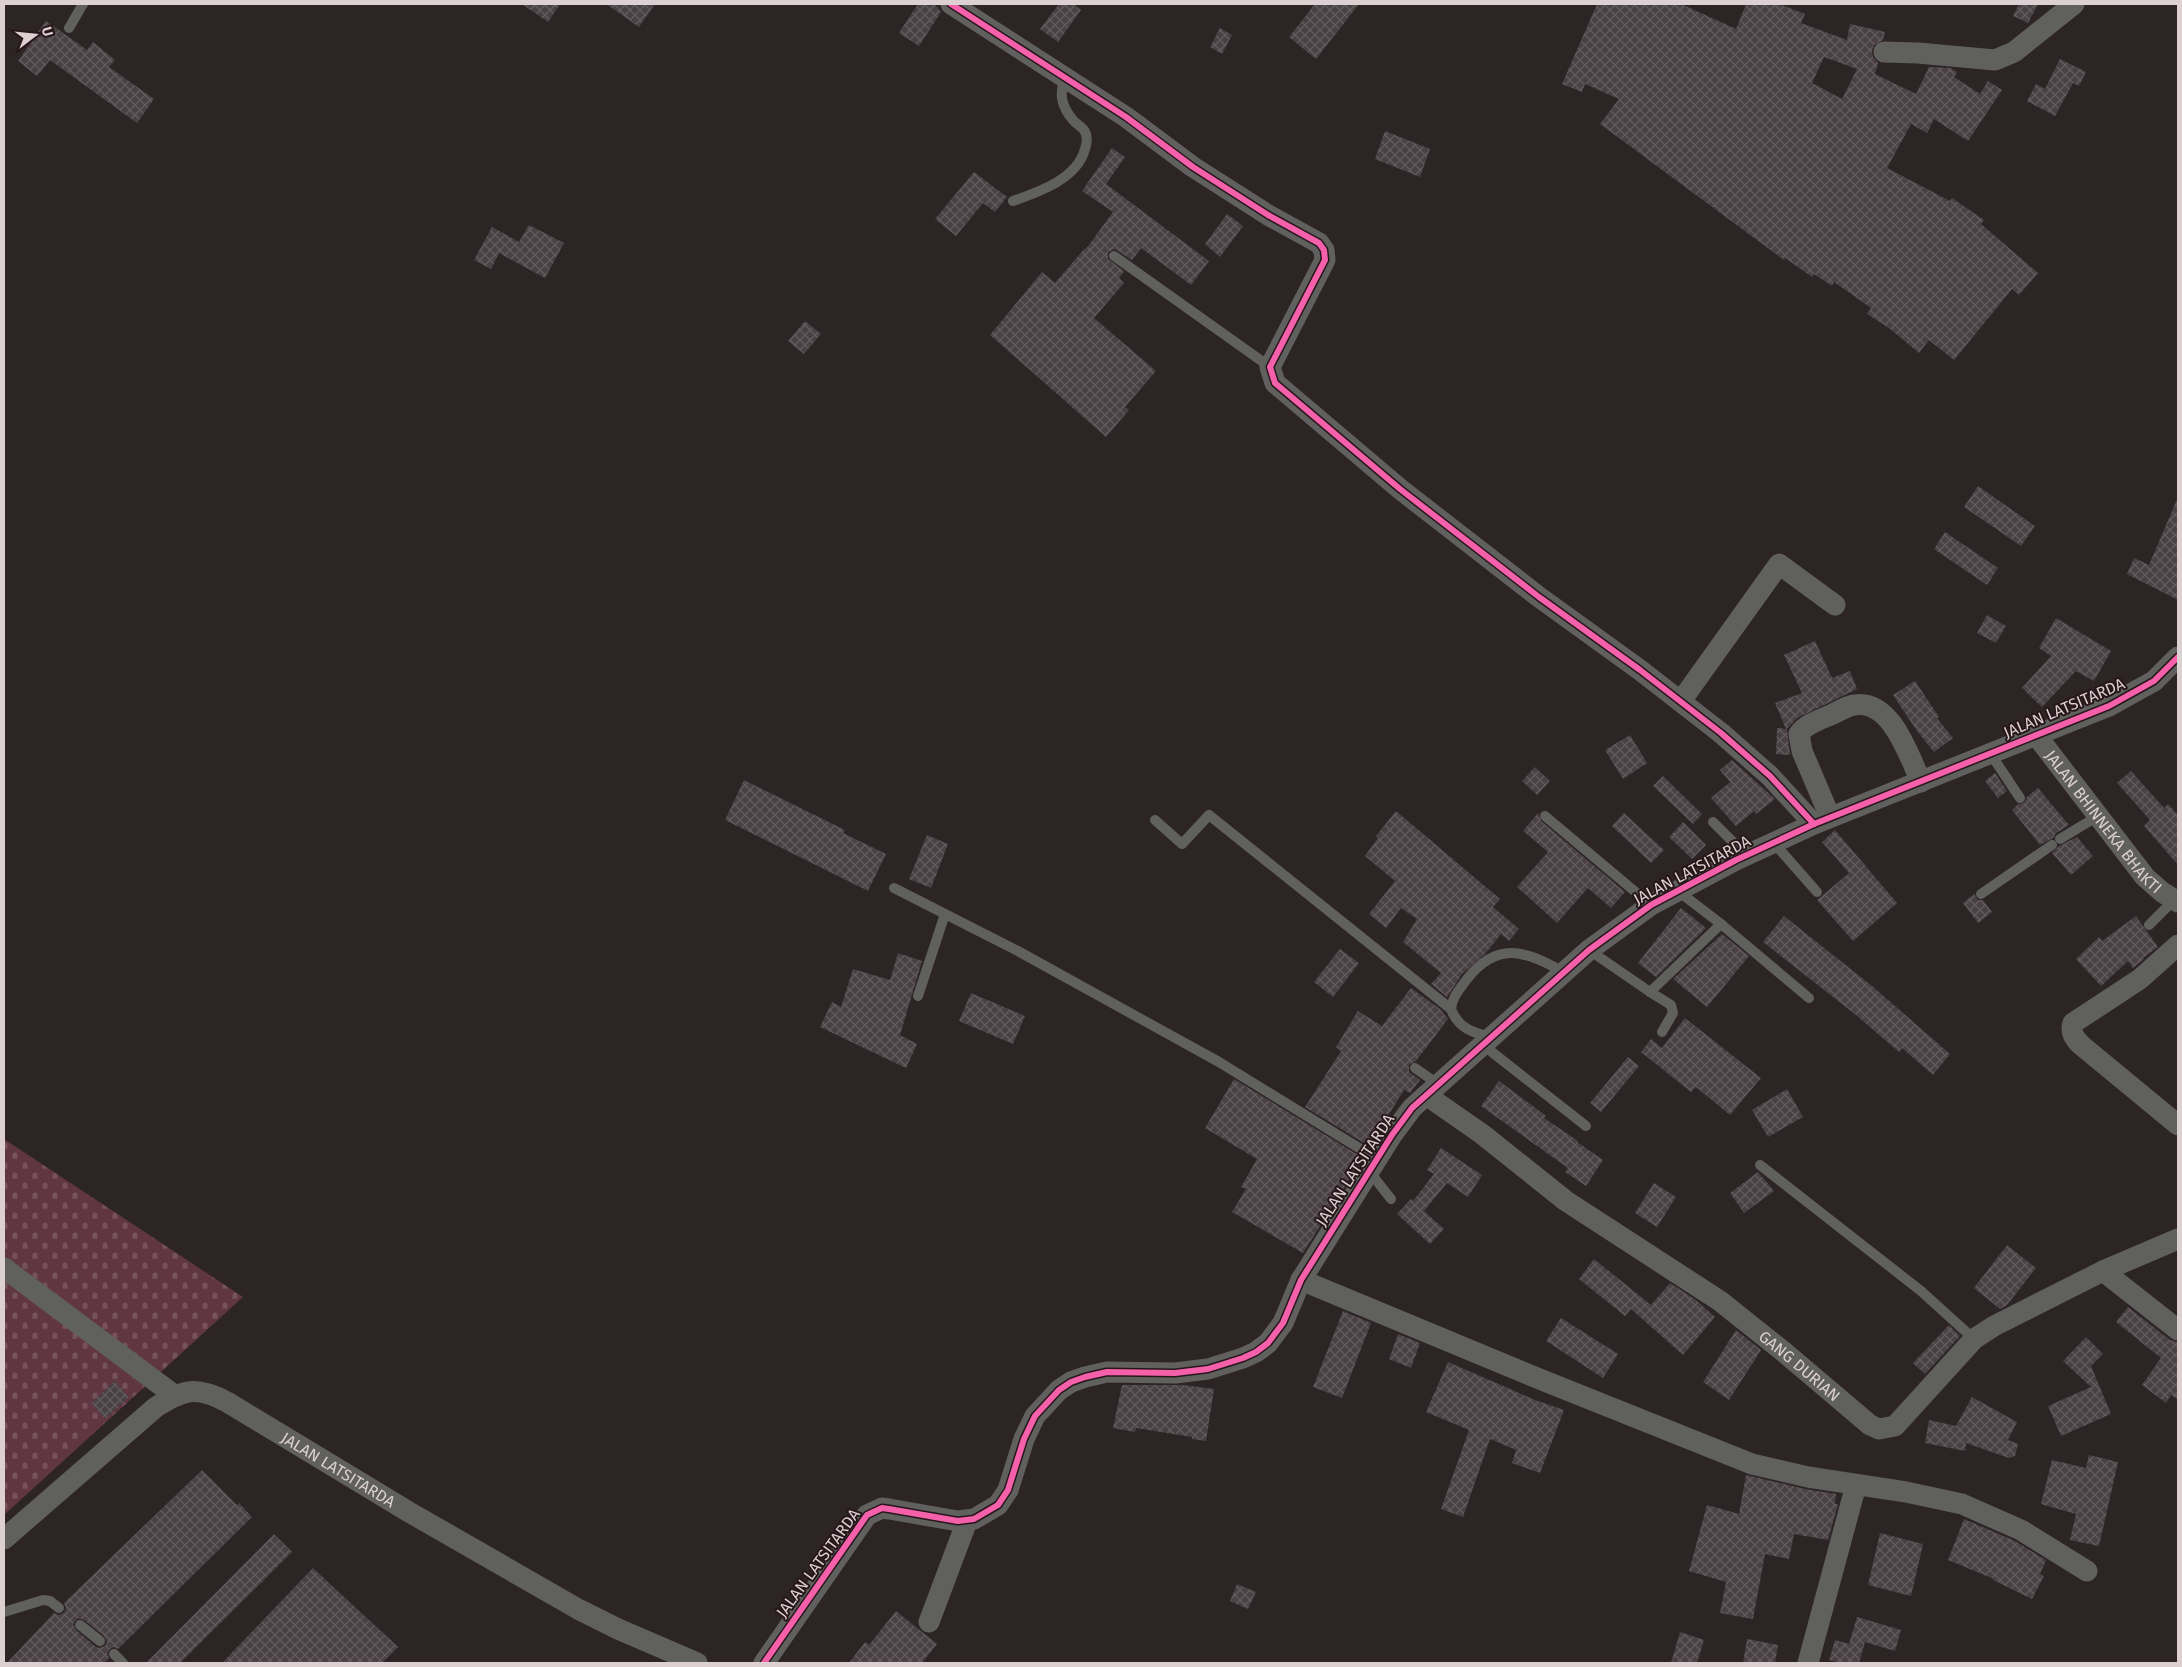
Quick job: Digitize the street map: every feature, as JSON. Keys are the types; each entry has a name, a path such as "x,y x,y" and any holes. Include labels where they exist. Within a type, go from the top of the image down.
{"street":[{"path":"951,4 1126,117 1193,167 1251,205 1316,240 1323,247 1325,260 1270,367 1272,380 1278,387 1400,489 1539,597 1681,701 1744,751 1822,820"},
{"path":"1884,52 1995,60 2014,52 2074,4"},
{"path":"1681,701 1778,564 1836,606"},
{"name":"JALAN LATSITARDA","path":"764,1663 867,1515 882,1508 899,1509 967,1521 998,1505 1008,1490 1024,1439 1035,1416 1059,1390 1078,1380 1098,1374 1189,1372 1229,1363 1256,1352 1277,1333 1302,1280 1398,1125 1432,1089 1562,972 1651,905 1772,842 1822,820 2109,706 2134,694 2154,681 2177,660"},
{"path":"1822,820 1799,734 1806,728 1852,705 1861,704 1870,707 1880,711 1888,719 1905,747 1920,782"},
{"name":"JALAN BHINNEKA BHAKTI","path":"2036,735 2145,877 2176,901"},
{"path":"2178,945 2140,979 2073,1023 2072,1028 2074,1037 2081,1045 2178,1125"},
{"name":"GANG DURIAN","path":"1432,1089 1482,1134 1566,1201 1720,1301 1870,1425 1880,1429 1895,1426 1974,1339 1994,1326 2103,1271 2178,1239"},
{"path":"2103,1271 2178,1330"},
{"path":"6,1275 174,1395"},
{"path":"1302,1280 1542,1380 1752,1464 1808,1477 1906,1492 1962,1504 2021,1530 2087,1570"},
{"name":"JALAN LATSITARDA","path":"4,1539 156,1407 174,1395 187,1391 201,1390 212,1394 409,1512 578,1608 618,1629 697,1663"},
{"path":"1808,1663 1856,1485"},
{"path":"929,1622 967,1521"}],"lane":[{"path":"69,28 83,4"},
{"path":"1013,201 1061,180 1073,169 1083,155 1087,138 1084,131 1069,115 1061,101 1061,90 1065,78"},
{"path":"1114,256 1270,367"},
{"path":"1990,754 2020,798"},
{"path":"1155,820 1182,844 1209,814 1451,1009 1458,1023 1487,1041 1586,1126"},
{"path":"1545,816 1651,905"},
{"path":"1981,894 2056,842 2098,816"},
{"path":"1713,822 1746,855"},
{"path":"1772,842 1817,892"},
{"path":"894,888 1016,950 1219,1062 1373,1165 1391,1199"},
{"path":"1677,890 1721,924 1809,998"},
{"path":"2149,925 2176,901"},
{"path":"918,996 945,914"},
{"path":"1650,992 1721,924"},
{"path":"1589,950 1672,1007 1673,1013 1662,1032"},
{"path":"1451,1009 1455,996 1477,967 1484,960 1497,954 1518,954 1549,964 1562,972"},
{"path":"1415,1068 1432,1089"},
{"path":"1760,1165 1921,1291 1974,1339"},
{"path":"4,1612 43,1600 50,1601 59,1608"},
{"path":"80,1625 100,1641"},
{"path":"114,1654 123,1663"}],"green space":[{"path":"4,1139 243,1297 4,1515"}],"building":[{"path":"522,4 560,4 548,22"},
{"path":"606,4 655,4 639,27"},
{"path":"918,4 934,4 941,12 919,46 899,33"},
{"path":"1059,4 1073,4 1081,10 1058,42 1040,29"},
{"path":"1315,4 1359,4 1316,59 1289,37"},
{"path":"1597,4 1681,4 1736,29 1746,4 1779,4 1805,14 1801,23 1847,40 1850,24 1885,32 1883,40 1874,45 1872,51 1873,57 1878,63 1875,74 1916,94 1929,67 1950,68 1957,72 1954,77 1980,94 1988,81 2002,90 1968,141 1934,119 1927,133 1911,124 1887,168 1950,201 1952,198 1984,220 1981,224 2038,273 2019,295 2012,289 1954,360 1929,340 1919,353 1889,328 1867,314 1871,308 1834,282 1832,286 1814,274 1812,277 1785,258 1784,260 1600,124 1619,99 1585,84 1582,92 1562,84","holes":["1824,57 1857,69 1842,99 1812,83"]},
{"path":"2019,4 2038,4 2028,23 2013,16"},
{"path":"46,21 87,50 93,42 115,60 109,67 154,99 137,123 50,60 37,76 18,61"},
{"path":"1220,28 1232,35 1222,54 1210,47"},
{"path":"2060,59 2086,72 2079,86 2073,83 2055,116 2027,101 2036,84 2045,89"},
{"path":"1385,131 1430,149 1420,177 1375,159"},
{"path":"1112,148 1125,157 1106,184 1209,261 1191,285 1141,248 1132,260 1115,249 1108,252 1108,259 1124,271 1119,278 1124,283 1094,318 1156,371 1125,407 1129,410 1106,437 990,335 1042,272 1055,283 1086,249 1113,212 1082,191"},
{"path":"974,172 1007,197 995,212 983,203 956,236 935,219"},
{"path":"1227,214 1243,226 1220,257 1205,244"},
{"path":"529,225 564,243 545,278 499,253 491,269 474,260 492,227 519,242"},
{"path":"805,321 821,334 804,354 788,341"},
{"path":"1978,486 2035,526 2021,546 1964,507"},
{"path":"2178,497 2178,600 2127,574 2134,558 2149,565"},
{"path":"1945,532 1998,568 1987,585 1934,549"},
{"path":"1987,615 2006,626 1996,643 1977,633"},
{"path":"2056,618 2111,651 2094,681 2076,671 2042,707 2022,688 2051,656 2039,648"},
{"path":"1815,641 1832,678 1850,671 1857,689 1797,718 1787,729 1790,755 1776,754 1777,728 1786,729 1775,703 1802,693 1784,655"},
{"path":"1915,681 1939,717 1937,718 1953,738 1934,752 1917,731 1893,695"},
{"path":"1630,735 1647,763 1623,779 1605,750"},
{"path":"1732,760 1775,799 1756,814 1754,811 1736,826 1711,798 1730,782 1720,770"},
{"path":"1535,767 1550,781 1537,795 1522,781"},
{"path":"2131,771 2164,808 2168,804 2178,815 2178,865 2144,826 2150,820 2117,783"},
{"path":"1995,773 2007,791 1998,798 1985,781"},
{"path":"1663,776 1702,814 1693,824 1653,786"},
{"path":"744,780 845,830 843,833 886,854 868,891 725,820"},
{"path":"2038,788 2069,825 2056,833 2053,838 2040,845 2012,810 2018,804 2024,803 2027,797"},
{"path":"1396,811 1500,899 1493,907 1519,929 1509,941 1501,934 1485,954 1462,974 1447,997 1431,984 1441,973 1403,942 1417,919 1401,908 1386,928 1369,914 1395,881 1365,856 1378,838 1376,836"},
{"path":"1538,813 1541,821 1625,892 1611,908 1588,888 1557,923 1517,887 1548,852 1523,831"},
{"path":"1624,813 1664,850 1651,863 1612,826"},
{"path":"1683,822 1706,845 1692,859 1669,837"},
{"path":"1835,830 1897,903 1853,941 1817,900 1849,873 1822,842"},
{"path":"927,835 948,844 931,888 909,879"},
{"path":"2077,837 2093,856 2071,875 2052,853 2059,846"},
{"path":"1974,894 1978,900 1983,900 1992,912 1978,923 1963,903"},
{"path":"1681,908 1706,928 1656,977 1638,963"},
{"path":"1784,916 1872,986 1950,1054 1933,1075 1902,1048 1899,1052 1856,1015 1763,942"},
{"path":"2136,916 2158,947 2133,968 2128,961 2101,986 2076,959 2099,937 2102,941"},
{"path":"1722,934 1749,956 1707,1007 1673,979"},
{"path":"1340,949 1359,963 1333,997 1314,982"},
{"path":"898,953 922,961 900,1035 917,1044 906,1068 820,1027 832,1002 841,1007 853,969 890,980"},
{"path":"1411,988 1440,1009 1448,1019 1416,1061 1409,1065 1409,1072 1420,1080 1410,1093 1404,1090 1369,1146 1305,1107 1341,1051 1336,1047 1358,1011 1382,1026"},
{"path":"971,993 1025,1016 1013,1044 959,1021"},
{"path":"1685,1018 1761,1078 1730,1115 1696,1087 1691,1092 1641,1052 1651,1039 1662,1048"},
{"path":"1628,1057 1639,1066 1601,1112 1590,1103"},
{"path":"1234,1079 1363,1158 1303,1253 1232,1212 1246,1189 1241,1187 1257,1159 1205,1128"},
{"path":"1499,1081 1546,1116 1544,1118 1603,1160 1586,1186 1565,1172 1568,1168 1481,1106"},
{"path":"1787,1089 1803,1117 1768,1137 1752,1110"},
{"path":"1441,1148 1482,1175 1468,1197 1447,1183 1424,1211 1444,1229 1430,1244 1397,1214 1411,1199 1413,1201 1434,1174 1427,1170"},
{"path":"1758,1172 1774,1191 1744,1213 1730,1193"},
{"path":"1654,1183 1676,1197 1657,1227 1635,1213"},
{"path":"2007,1245 2036,1268 2007,1305 2000,1309 1974,1288"},
{"path":"1594,1259 1651,1305 1670,1283 1696,1300 1715,1317 1683,1355 1631,1309 1625,1316 1579,1279"},
{"path":"2128,1307 2170,1340 2178,1342 2178,1400 2171,1395 2166,1403 2142,1385 2161,1358 2116,1322"},
{"path":"1343,1311 1371,1323 1342,1398 1313,1387"},
{"path":"1561,1318 1618,1354 1603,1378 1546,1341"},
{"path":"1949,1325 1960,1336 1925,1374 1913,1363"},
{"path":"1736,1330 1761,1350 1729,1400 1703,1382"},
{"path":"1398,1334 1420,1343 1411,1368 1389,1359"},
{"path":"2086,1337 2103,1354 2091,1366 2111,1414 2061,1436 2048,1406 2091,1387 2063,1361"},
{"path":"1448,1362 1535,1400 1564,1410 1540,1473 1512,1463 1516,1450 1490,1439 1463,1517 1441,1509 1469,1430 1426,1412"},
{"path":"115,1381 129,1397 105,1419 91,1403"},
{"path":"1122,1385 1182,1385 1214,1389 1206,1441 1136,1428 1135,1432 1113,1428"},
{"path":"1972,1397 2017,1422 2008,1440 2018,1444 2015,1456 2009,1458 1966,1443 1965,1451 1925,1443 1929,1420 1956,1426"},
{"path":"2089,1455 2118,1462 2099,1546 2070,1540 2076,1514 2041,1504 2052,1460 2086,1468"},
{"path":"202,1470 237,1505 239,1503 252,1517 118,1649 113,1647 110,1649 107,1653 109,1658 104,1663 7,1663 54,1613 59,1615 64,1613 66,1608 64,1603","holes":["78,1618 84,1620 104,1636 107,1642 105,1646 96,1647 76,1630 73,1624"]},
{"path":"1746,1475 1805,1489 1836,1494 1835,1504 1838,1504 1828,1540 1794,1534 1789,1559 1765,1554 1753,1619 1720,1613 1726,1582 1689,1571 1707,1505 1739,1514"},
{"path":"1964,1519 2015,1541 2046,1560 2040,1574 2044,1576 2032,1599 1994,1579 1948,1560"},
{"path":"1880,1533 1923,1544 1911,1596 1868,1585"},
{"path":"274,1534 292,1552 180,1663 146,1663"},
{"path":"313,1568 398,1647 382,1663 222,1663"},
{"path":"1237,1584 1256,1592 1248,1609 1230,1601"},
{"path":"896,1611 937,1644 922,1663 849,1663 865,1642 869,1645"},
{"path":"1857,1617 1901,1630 1895,1651 1865,1642 1859,1663 1841,1663 1829,1660 1835,1640 1849,1644"},
{"path":"1680,1632 1704,1640 1697,1663 1671,1663"},
{"path":"1747,1639 1778,1645 1775,1663 1743,1663"}],"cycle path":[{"path":"951,4 1126,117 1193,167 1268,215 1319,243 1324,250 1325,260 1270,367 1275,383 1400,489 1539,597 1640,670 1721,733 1770,776 1814,824"},
{"path":"764,1663 867,1515 882,1508 958,1521 974,1519 998,1505 1008,1490 1024,1439 1035,1416 1059,1390 1071,1382 1107,1372 1175,1373 1208,1369 1243,1358 1256,1352 1268,1343 1283,1323 1301,1280 1392,1135 1412,1108 1589,950 1651,905 1736,860 1814,824 2109,706 2154,681 2178,657"}]}
